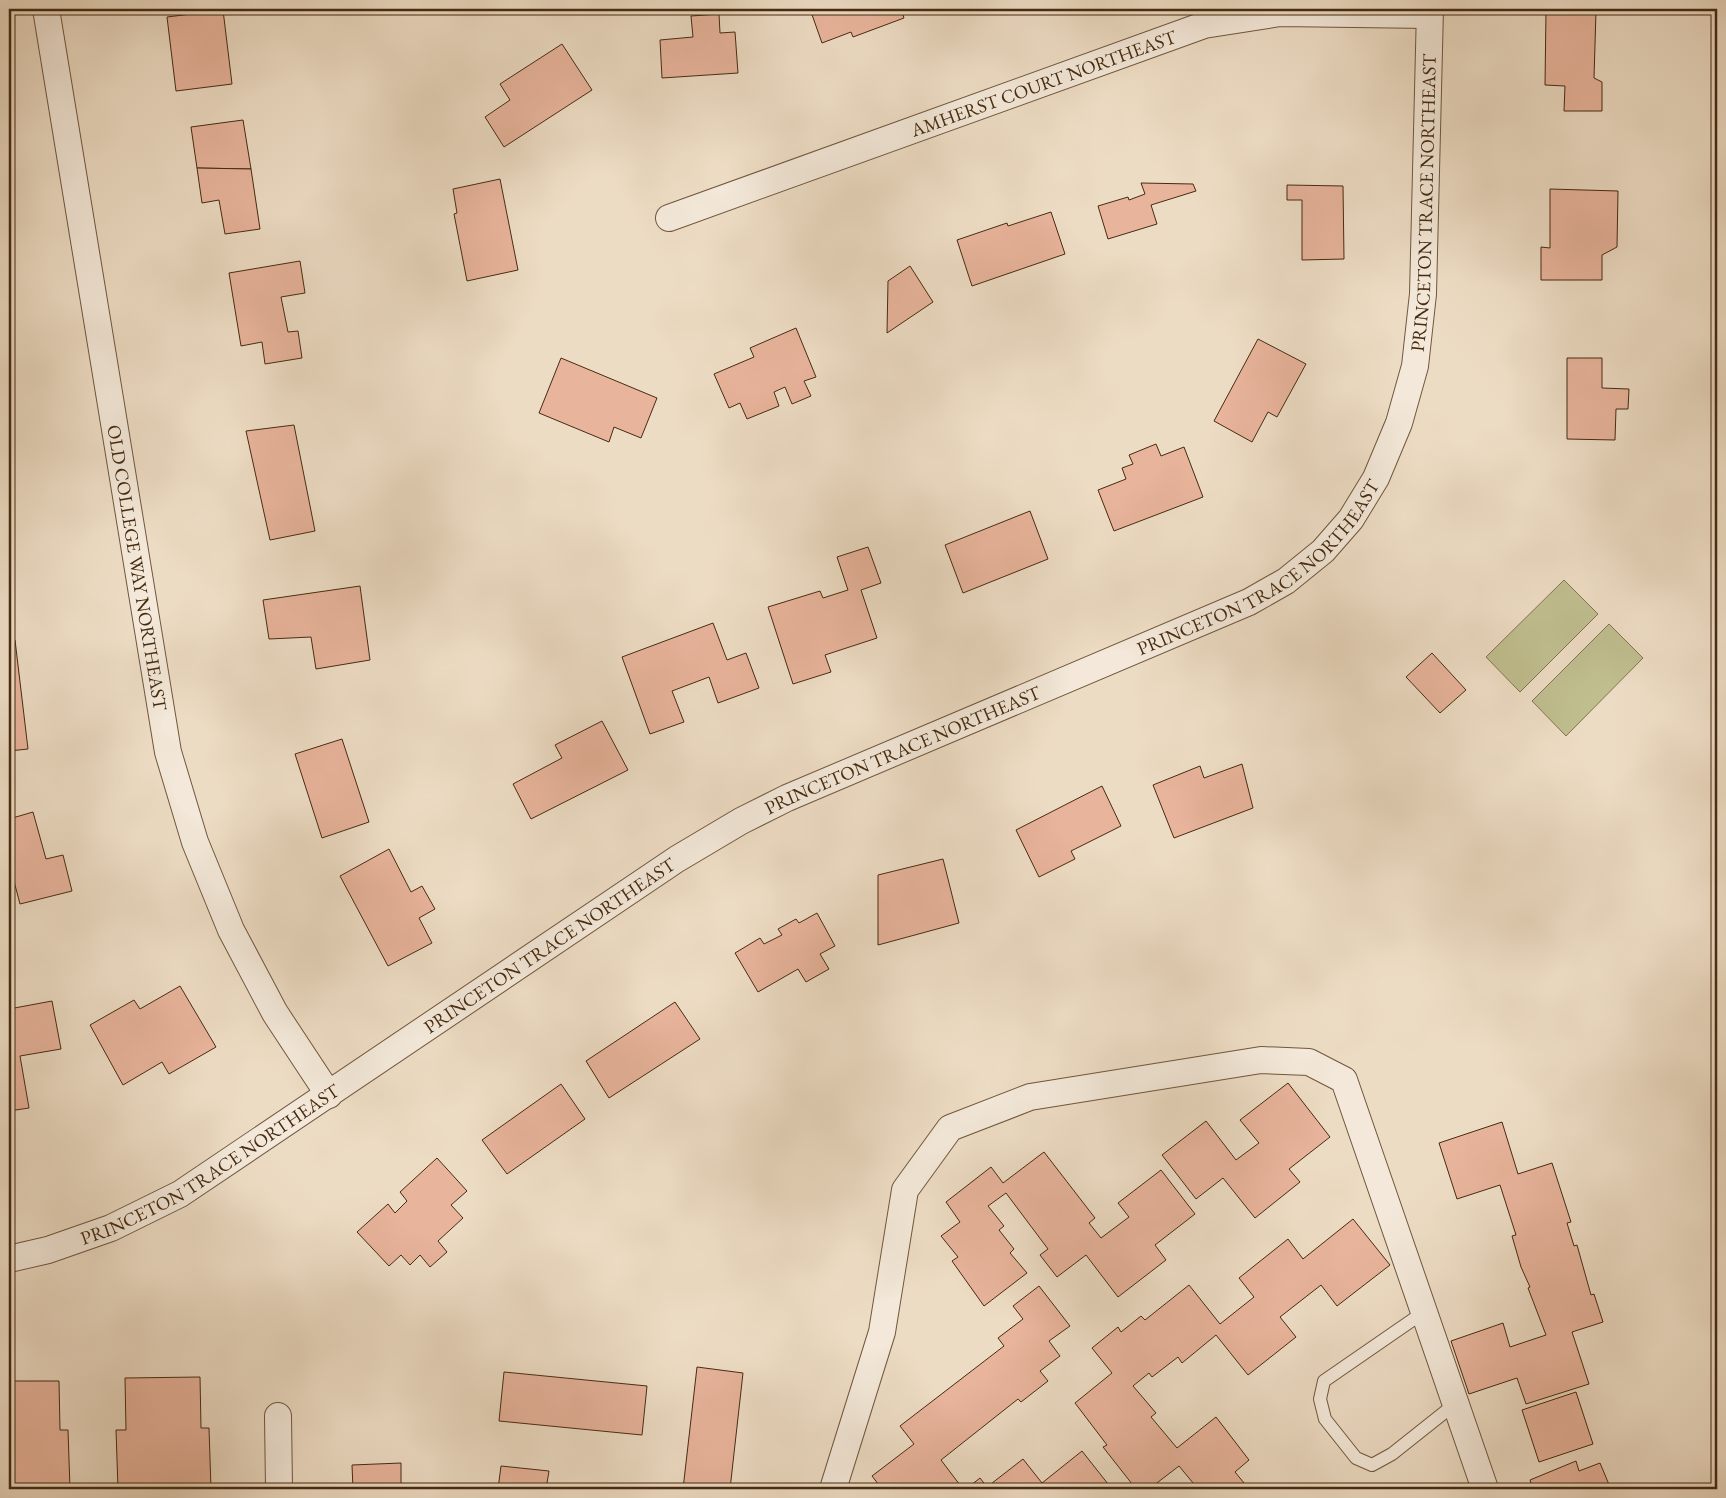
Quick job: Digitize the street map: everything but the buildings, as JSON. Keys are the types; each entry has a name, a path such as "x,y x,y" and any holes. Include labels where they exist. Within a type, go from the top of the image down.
{"street":[{"name":"OLD COLLEGE WAY NORTHEAST","path":"46,9 168,752 195,842 230,930 275,1014 329,1095"},
{"name":"PRINCETON TRACE NORTHEAST","path":"9,1259 48,1250 111,1228 180,1194 677,859 741,821 787,798 1249,602 1286,581 1323,551 1351,519 1376,478 1400,423 1415,366 1423,294 1429,12"},
{"name":"AMHERST COURT NORTHEAST","path":"669,218 1204,25 1280,13 1429,12"},
{"path":"833,1489 882,1332 905,1190 950,1128 1030,1097 1261,1060 1309,1062 1344,1080 1485,1489"},
{"path":"278,1416 279,1489"}],"lane":[{"path":"1424,1312 1324,1381 1320,1399 1325,1419 1356,1458 1372,1465 1392,1454 1455,1404"}],"shaded area":[{"path":"1564,580 1598,614 1520,692 1486,657"},
{"path":"1609,624 1643,658 1566,736 1532,701"}]}
